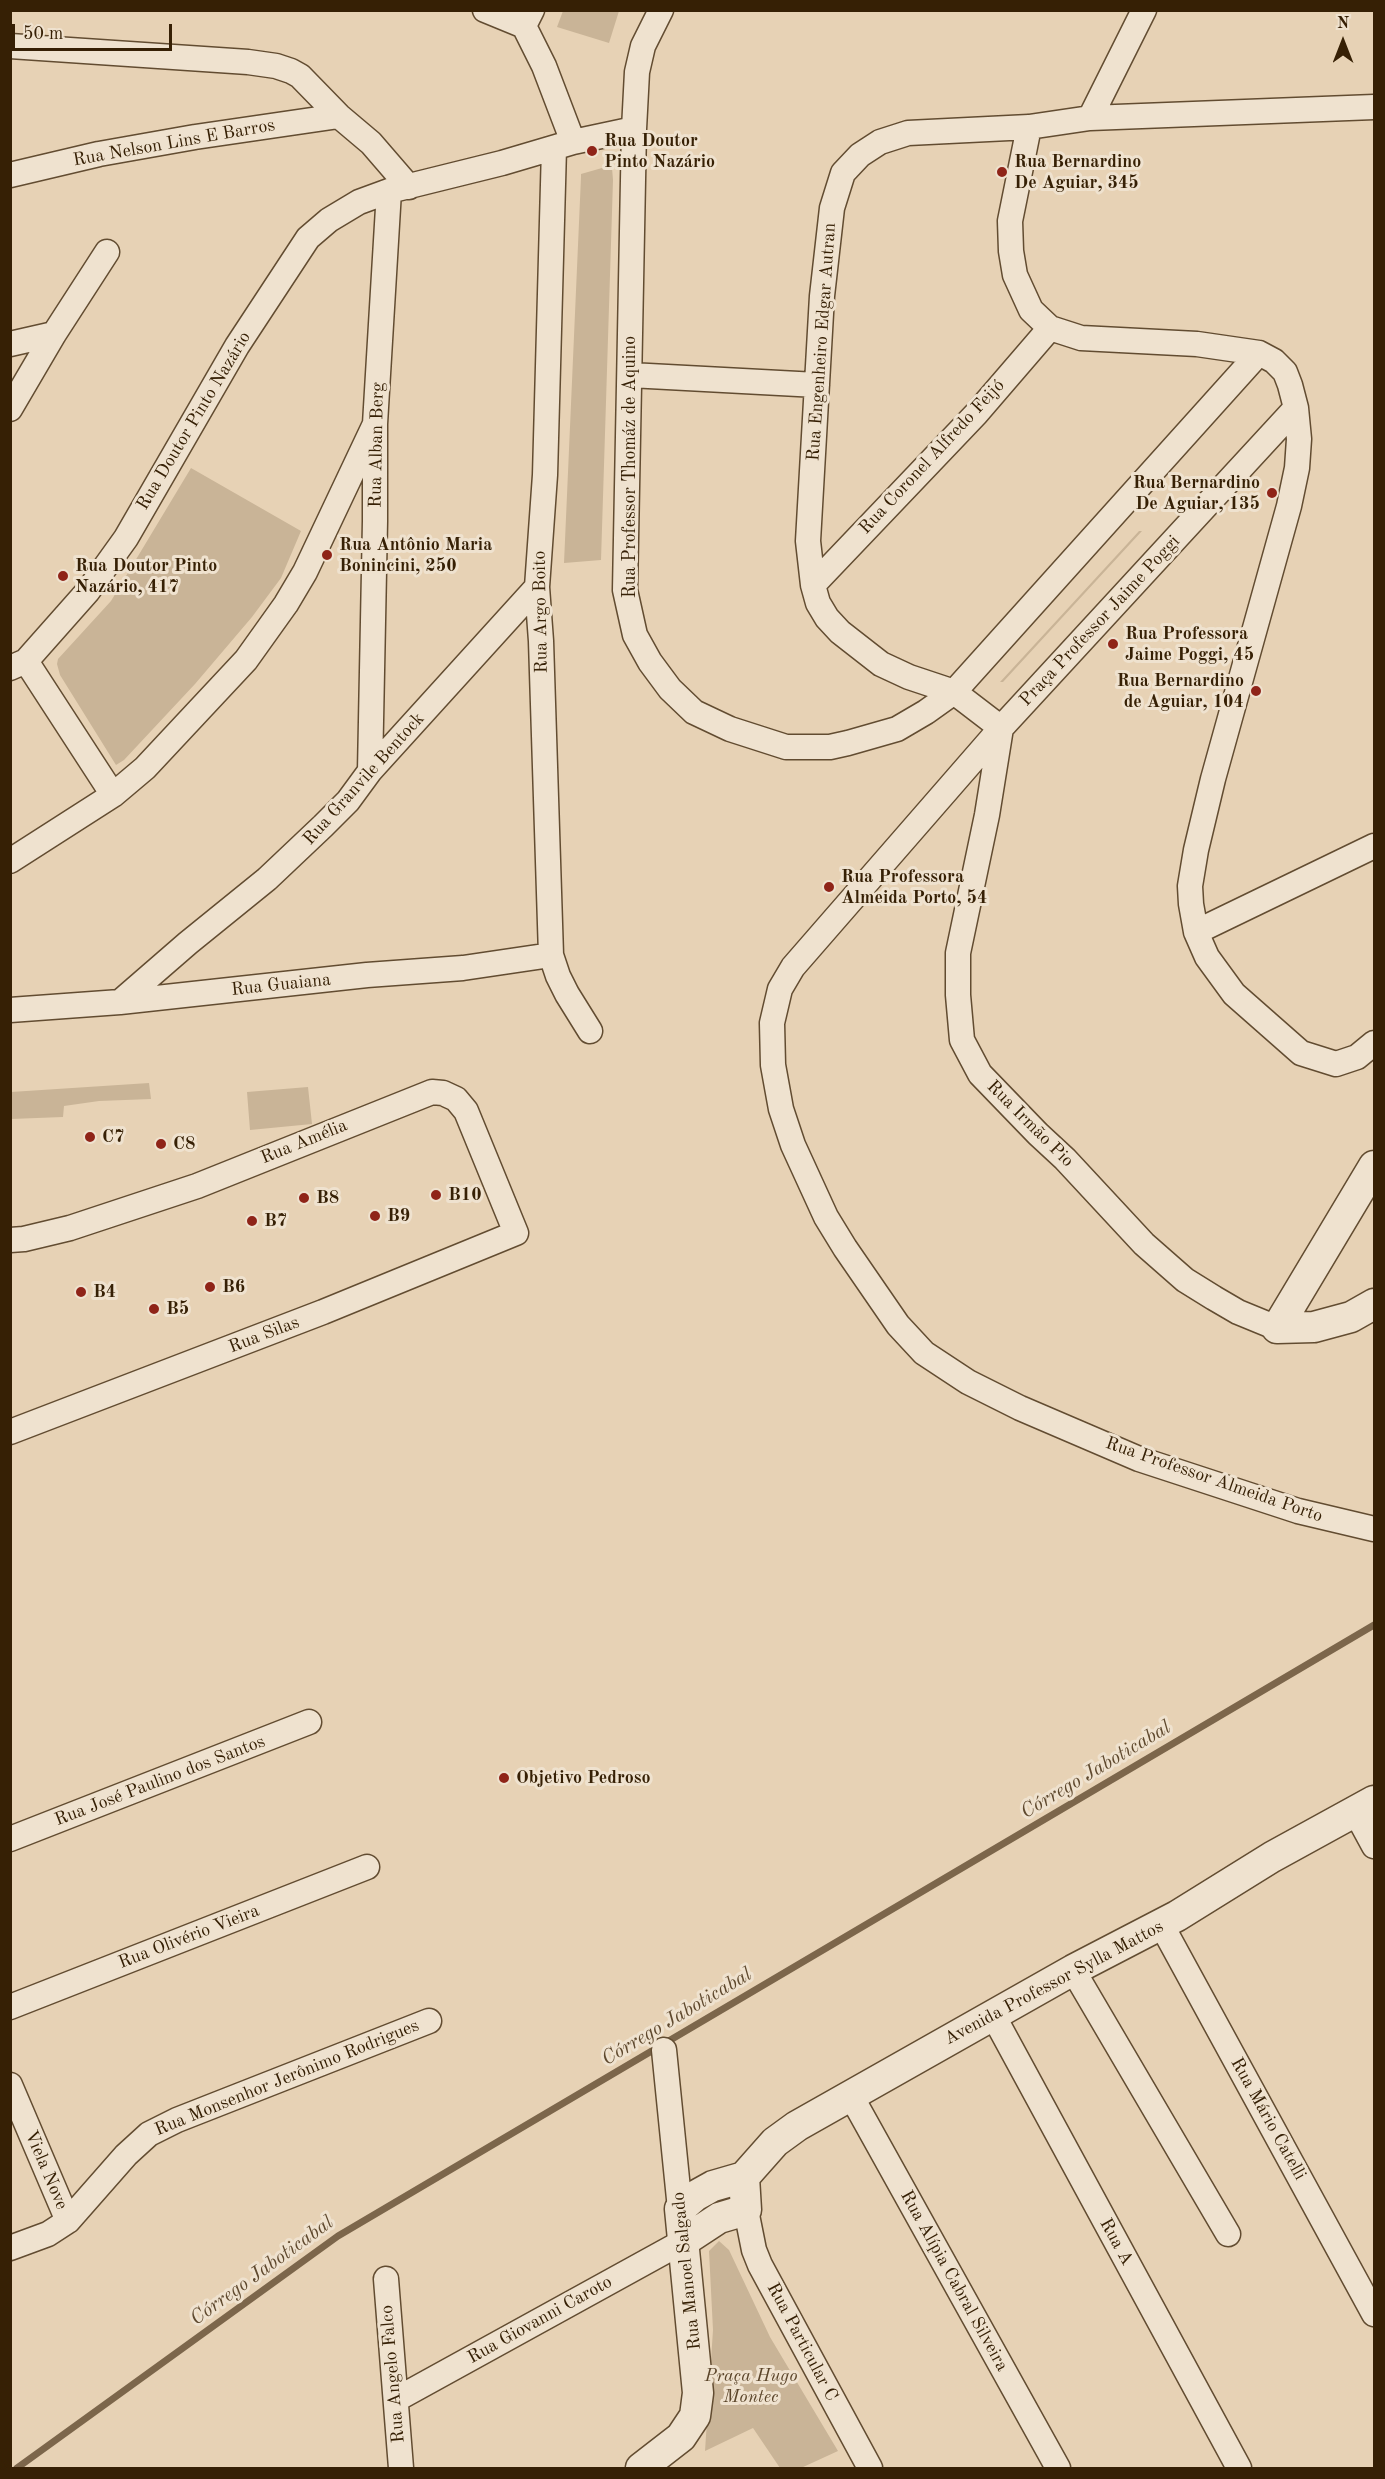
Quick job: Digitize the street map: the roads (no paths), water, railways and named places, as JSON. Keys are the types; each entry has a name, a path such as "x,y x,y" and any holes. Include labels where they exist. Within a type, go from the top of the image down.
{"street":[{"path":"485,10 528,18 544,66 564,145"},
{"name":"Rua Professor Thomáz de Aquino","path":"661,10 644,46 637,72 634,129 625,590 635,634 650,662 670,689 694,712 730,729 786,747 830,747 897,729 954,692"},
{"path":"1089,118 1144,10"},
{"path":"10,46 276,66 300,76 339,116 370,142 399,189"},
{"name":"Rua Engenheiro Edgar Autran","path":"954,692 909,677 881,664 840,632 827,618 818,603 813,585 808,541 822,296 832,208 843,173 860,155 880,142 908,133 1029,127 1089,118 1374,107"},
{"name":"Rua Nelson Lins E Barros","path":"10,175 99,154 195,136 339,116"},
{"path":"1029,127 1010,221 1015,276 1031,310 1050,328 1081,338 1197,344 1259,353 1274,361 1285,372 1296,408 1299,439 1297,468 1289,506 1213,780 1192,870 1191,904 1196,932 1207,957 1234,994 1301,1053 1336,1064 1357,1057 1374,1043"},
{"name":"Rua Doutor Pinto Nazário","path":"18,664 88,591 126,538 237,346 308,238 329,220 359,202 399,189 564,145 634,129"},
{"name":"Rua Argo Boito","path":"564,145 537,587 541,641 551,955 562,985 590,1031"},
{"name":"Rua Alban Berg","path":"370,771 375,424 399,189"},
{"path":"10,409 54,334 107,252"},
{"name":"Rua Coronel Alfredo Feijó","path":"813,585 976,414 1050,328"},
{"path":"10,344 54,334"},
{"path":"1001,728 954,692 1259,353"},
{"path":"630,375 817,385"},
{"name":"Praça Professor Jaime Poggi","path":"1001,728 1296,408"},
{"path":"10,861 113,795 145,768 246,660 286,604 326,532 375,424"},
{"path":"326,532 342,517 352,513 361,515 375,533"},
{"name":"Rua Granvile Bentock","path":"120,1002 188,942 267,879 348,801 370,771 537,587"},
{"path":"18,664 113,795"},
{"name":"Rua Irmão Pio","path":"1001,728 987,815 958,953 958,995 962,1040 980,1074 1065,1159 1144,1245 1185,1280 1214,1298 1238,1312 1277,1328 1314,1327 1351,1317 1374,1304"},
{"name":"Rua Professor Almeida Porto","path":"1001,728 793,967 780,989 772,1023 773,1065 781,1109 804,1172 845,1248 898,1325 924,1353 968,1382 1020,1408 1139,1459 1298,1511 1374,1529"},
{"path":"1196,932 1374,846"},
{"name":"Rua Guaiana","path":"10,1010 120,1002 367,975 463,968 551,955"},
{"name":"Rua Amélia","path":"10,1240 70,1228 197,1186 432,1092 443,1093 456,1099 466,1111 516,1233"},
{"path":"1277,1328 1374,1166"},
{"name":"Rua Silas","path":"10,1432 312,1316 516,1233"},
{"name":"Rua José Paulino dos Santos","path":"10,1839 309,1722"},
{"path":"1365,1806 1374,1845"},
{"name":"Avenida Professor Sylla Mattos","path":"744,2177 775,2142 850,2094 1072,1970 1161,1924 1272,1857 1365,1806"},
{"name":"Rua Olivério Vieira","path":"10,2007 367,1867"},
{"name":"Rua Mário Catelli","path":"1161,1924 1374,2314"},
{"path":"1072,1970 1228,2234"},
{"name":"Rua A","path":"993,2015 1239,2469"},
{"name":"Rua Monsenhor Jerônimo Rodrigues","path":"10,2248 48,2234 68,2221 126,2155 149,2134 177,2120 429,2021"},
{"name":"Rua Manoel Salgado","path":"641,2469 681,2438 695,2416 698,2393 664,2050"},
{"name":"Viela Nove","path":"10,2085 68,2221"},
{"name":"Rua Alípia Cabral Silveira","path":"850,2094 1058,2469"},
{"path":"680,2209 695,2196 713,2186 744,2177 746,2210 719,2218 684,2241"},
{"name":"Rua Particular C","path":"746,2210 754,2250 760,2265 870,2469"},
{"name":"Rua Giovanni Caroto","path":"397,2399 684,2241"},
{"name":"Rua Angelo Falco","path":"386,2279 401,2469"}],"waterway":[{"name":"Córrego Jaboticabal","path":"17,2468 338,2236 1374,1625"}],"place":[{"name":"Rua Doutor Pinto Nazário","path":"592,151"},
{"name":"Rua Bernardino De Aguiar, 345","path":"1002,172"},
{"name":"Rua Bernardino De Aguiar, 135","path":"1272,493"},
{"name":"Rua Antônio Maria Bonincini, 250","path":"327,555"},
{"name":"Rua Doutor Pinto Nazário, 417","path":"63,576"},
{"name":"Rua Professora Jaime Poggi, 45","path":"1113,644"},
{"name":"Rua Bernardino de Aguiar, 104","path":"1256,691"},
{"name":"Rua Professora Almeida Porto, 54","path":"829,887"},
{"name":"C7","path":"90,1137"},
{"name":"C8","path":"161,1144"},
{"name":"B10","path":"436,1195"},
{"name":"B8","path":"304,1198"},
{"name":"B9","path":"375,1216"},
{"name":"B7","path":"252,1221"},
{"name":"B6","path":"210,1287"},
{"name":"B4","path":"81,1292"},
{"name":"B5","path":"154,1309"},
{"name":"Objetivo Pedroso","path":"504,1778"}],"park label":[{"name":"Praça Hugo Montec","path":"751,2386"}]}
